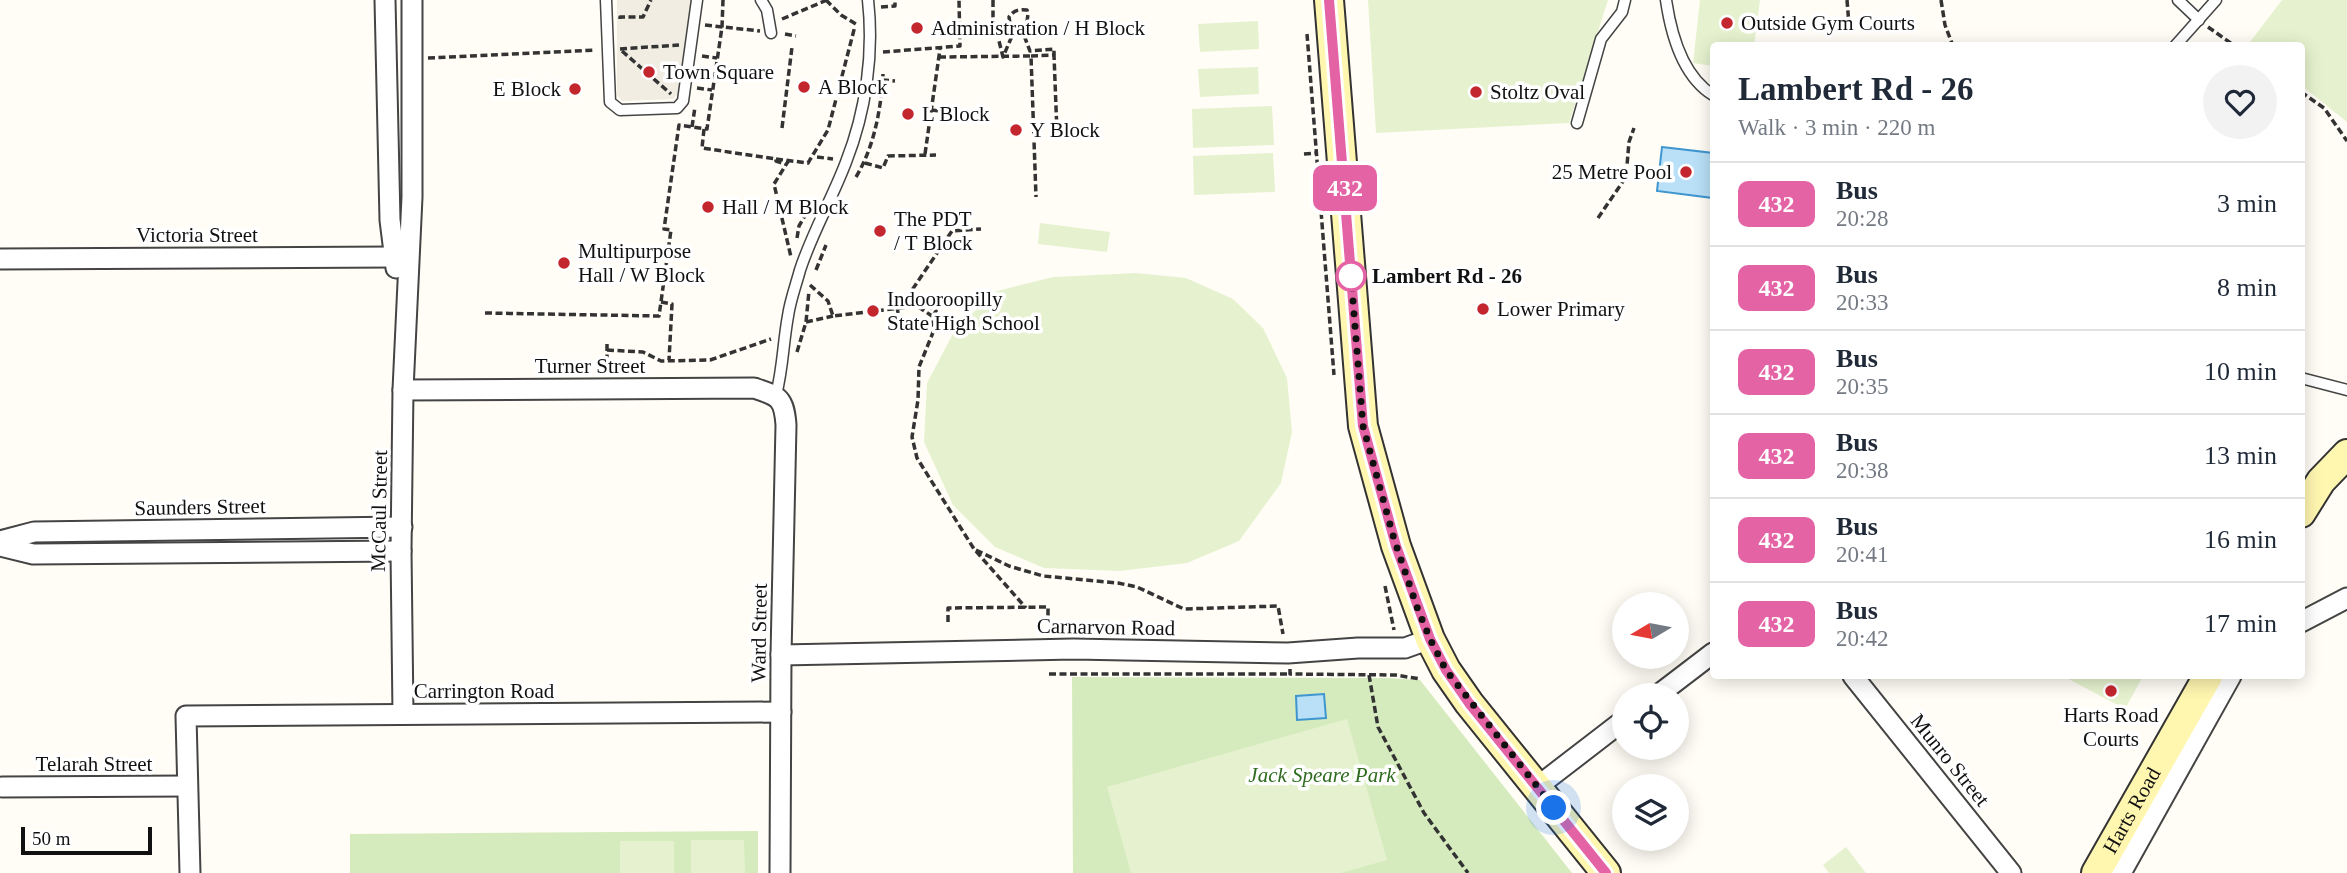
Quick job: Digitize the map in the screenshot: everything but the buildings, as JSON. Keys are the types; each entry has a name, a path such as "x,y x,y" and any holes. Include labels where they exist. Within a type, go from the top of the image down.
{"main road":[{"path":"1329,0 1363,426 1396,546 1430,639 1446,670 1469,703 1606,873"},
{"path":"2305,507 2321,481 2347,454"},
{"name":"Harts Road","path":"2096,873 2206,679"}],"street":[{"name":"McCaul Street","path":"385,0 390,220 394,257 407,309"},
{"name":"McCaul Street","path":"403,714 403,390 412,197 412,0"},
{"name":"Victoria Street","path":"0,259 394,257"},
{"name":"Turner Street","path":"403,390 754,388 776,395"},
{"name":"Ward Street","path":"776,395 785,408 786,425 780,873"},
{"name":"Saunders Street","path":"0,544 34,532 402,527"},
{"name":"Saunders Street","path":"0,544 33,554 401,551"},
{"path":"2305,620 2347,598"},
{"name":"Carnarvon Road","path":"781,655 1073,649 1288,653 1405,648 1430,639"},
{"path":"1674,683 1710,655"},
{"name":"Munro Street","path":"1855,679 2011,873"},
{"name":"Harts Road","path":"2121,873 2229,679"},
{"name":"Carrington Road","path":"187,786 186,716 781,712"},
{"path":"1537,787 1612,729"},
{"path":"187,786 190,873"},
{"name":"Telarah Street","path":"2,787 187,786"}],"lane":[{"path":"606,0 610,102 620,110 677,108 683,101 698,0"},
{"path":"761,0 767,10 771,33"},
{"path":"776,395 783,369 788,316 801,269 847,161 862,113 869,62 868,0"},
{"path":"1577,123 1601,39 1622,12 1625,0"},
{"path":"1666,0 1670,26 1684,63 1699,84 1710,93"},
{"path":"2178,0 2199,20"},
{"path":"2179,42 2216,0"},
{"path":"2305,379 2347,390"}],"path":[{"path":"620,28 620,17 643,17 651,0"},
{"path":"723,0 722,27 702,148 808,163 828,131 855,24 826,0 786,17"},
{"path":"881,7 895,6 895,0"},
{"path":"883,52 960,46 959,0"},
{"path":"993,0 993,17 1003,57"},
{"path":"1847,0 1849,25"},
{"path":"1941,0 1951,42"},
{"path":"1003,57 1012,36 1009,16 1017,10 1027,10 1025,38 1030,51 1054,49 1057,133"},
{"path":"2199,20 2229,42"},
{"path":"704,25 750,30"},
{"path":"785,34 794,37"},
{"path":"618,49 620,38"},
{"path":"618,49 685,44"},
{"path":"782,128 792,47"},
{"path":"925,154 940,48"},
{"path":"618,49 675,98"},
{"path":"422,59 594,50"},
{"path":"939,57 1054,55"},
{"path":"702,56 717,58"},
{"path":"1031,56 1036,198"},
{"path":"883,80 895,81"},
{"path":"697,88 712,90"},
{"path":"2305,95 2324,108 2347,141"},
{"path":"931,110 977,115 978,122"},
{"path":"485,313 659,316 671,230 664,229 680,124 704,129"},
{"path":"1598,219 1626,177 1629,142 1634,128"},
{"path":"1304,154 1316,153"},
{"path":"858,162 883,168 888,156 936,155"},
{"path":"817,157 833,159"},
{"path":"787,162 774,184 794,263"},
{"path":"932,316 936,311 911,293 953,231 981,230"},
{"path":"810,285 828,302 832,316"},
{"path":"661,302 672,304 669,361"},
{"path":"897,306 900,327"},
{"path":"806,322 897,306 918,306 932,316 934,330 919,367 918,400 912,437 917,458 974,549 1026,608"},
{"path":"607,351 632,350 669,361 710,360 774,338"},
{"path":"607,343 607,377"},
{"path":"974,549 1009,566 1043,576 1137,587 1184,609 1278,606 1283,634"},
{"path":"948,622 948,608 1048,607 1048,622"},
{"path":"1290,666 1290,674"},
{"path":"1049,674 1369,675 1412,676 1422,679"},
{"path":"1369,675 1378,727 1424,813 1468,873"}],"green space":[{"name":"Stoltz Oval","path":"1368,0 1608,0 1569,123 1376,133"},
{"name":"Outside Gym Courts","path":"1700,0 1760,0 1754,42 1710,42 1710,66 1693,63"},
{"path":"2282,0 2347,0 2347,122 2305,88 2305,42 2250,42"},
{"path":"1258,21 1259,49 1200,52 1198,24"},
{"path":"1258,67 1259,94 1200,97 1198,69"},
{"path":"1272,106 1274,145 1193,148 1192,109"},
{"path":"1273,153 1275,192 1194,195 1193,156"},
{"path":"1040,223 1110,232 1107,252 1038,244"},
{"path":"1136,273 1186,278 1233,299 1263,328 1287,378 1292,432 1281,483 1239,541 1187,563 1120,571 1044,568 995,547 953,505 924,442 927,383 956,328 997,291 1053,277"},
{"name":"Jack Speare Park","path":"1072,677 1420,680 1572,873 1073,873"},
{"name":"Harts Road Courts","path":"2069,679 2141,679 2125,709"},
{"path":"1347,719 1387,860 1341,873 1131,873 1107,787"},
{"path":"758,831 758,873 350,873 350,834"},
{"path":"691,840 744,840 745,873 691,873"},
{"path":"620,841 674,841 674,873 620,873"},
{"path":"1846,847 1866,873 1829,873 1823,865"}],"shaded area":[{"name":"Town Square","path":"617,0 691,0 678,94 673,99 622,101 617,95"}],"water":[{"name":"25 Metre Pool","path":"1662,147 1710,153 1710,198 1657,191"},
{"path":"1324,694 1326,718 1297,720 1296,696"}],"bus line":[{"name":"432","path":"1329,0 1363,426 1396,546 1417,607 1446,670 1469,703 1606,873"}],"place":[{"name":"Outside Gym Courts","path":"1727,23"},
{"name":"Administration / H Block","path":"917,28"},
{"name":"Town Square","path":"649,72"},
{"name":"A Block","path":"804,87"},
{"name":"E Block","path":"575,89"},
{"name":"Stoltz Oval","path":"1476,92"},
{"name":"L Block","path":"908,114"},
{"name":"Y Block","path":"1016,130"},
{"name":"25 Metre Pool","path":"1686,172"},
{"name":"Hall / M Block","path":"708,207"},
{"name":"The PDT / T Block","path":"880,231"},
{"name":"Multipurpose Hall / W Block","path":"564,263"},
{"name":"Lambert Rd - 26","path":"1351,276"},
{"name":"Lower Primary","path":"1483,309"},
{"name":"Indooroopilly State High School","path":"873,311"},
{"name":"Harts Road Courts","path":"2111,691"}],"route":[{"path":"1351,276 1363,426 1374,472 1417,607 1446,670 1469,703 1554,808"}]}
